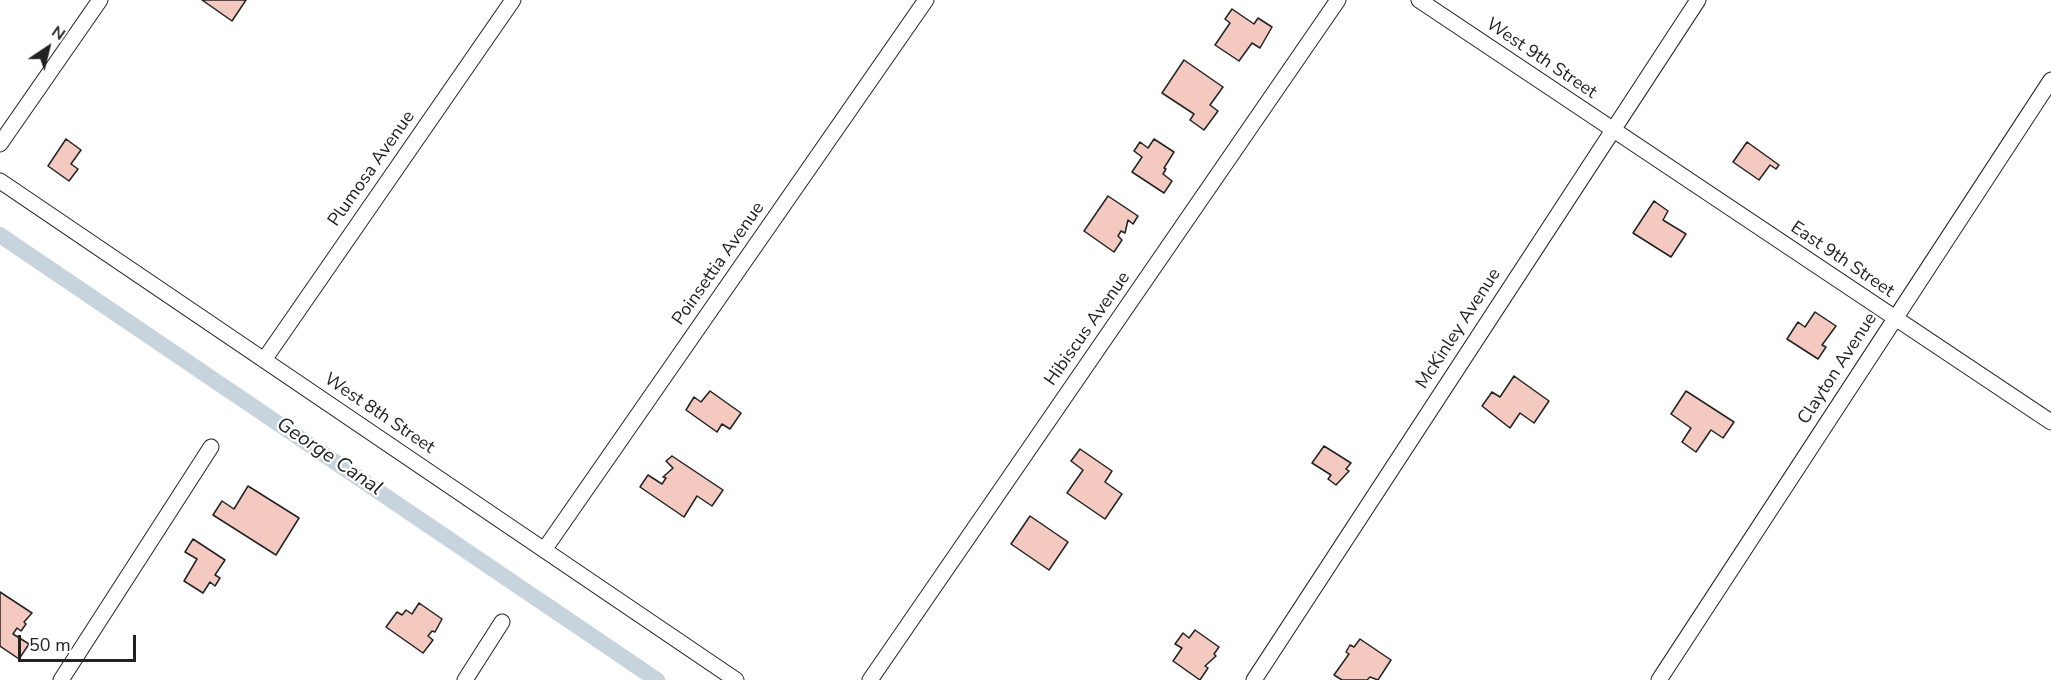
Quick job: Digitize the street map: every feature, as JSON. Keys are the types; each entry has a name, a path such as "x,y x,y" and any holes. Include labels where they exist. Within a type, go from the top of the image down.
{"street":[{"path":"0,144 100,0"},
{"name":"Plumosa Avenue","path":"264,360 513,0"},
{"name":"Poinsettia Avenue","path":"544,550 926,0"},
{"name":"Hibiscus Avenue","path":"870,680 1338,0"},
{"name":"West 9th Street","path":"1419,0 1612,130"},
{"name":"McKinley Avenue","path":"1254,680 1698,0"},
{"name":"Clayton Avenue","path":"1659,680 2051,80"},
{"name":"East 9th Street","path":"1612,130 2051,422"},
{"name":"West 8th Street","path":"0,181 736,680"},
{"path":"61,680 211,447"},
{"path":"465,680 502,622"}],"building":[{"path":"202,0 246,0 232,21"},
{"path":"1232,9 1254,24 1258,18 1272,27 1260,48 1252,43 1239,61 1215,45 1230,23 1225,19"},
{"path":"1184,60 1223,87 1210,105 1218,111 1204,130 1190,120 1194,114 1162,93"},
{"path":"66,139 81,150 71,164 78,169 69,181 48,166"},
{"path":"1154,139 1174,152 1164,168 1166,169 1163,174 1172,181 1164,193 1132,172 1142,157 1134,151 1140,142 1148,148"},
{"path":"1747,142 1779,165 1776,169 1770,165 1759,180 1733,162"},
{"path":"1108,196 1138,216 1133,224 1128,220 1125,233 1121,231 1118,236 1122,240 1114,252 1084,231"},
{"path":"1654,201 1668,211 1663,220 1686,234 1671,257 1633,233"},
{"path":"1815,312 1836,326 1822,345 1826,347 1818,359 1787,339 1798,322 1805,327"},
{"path":"1514,376 1549,401 1534,423 1520,413 1510,428 1482,406 1492,392 1500,397"},
{"path":"710,391 741,413 730,429 722,424 717,432 686,410 694,397 701,402"},
{"path":"1686,391 1734,422 1723,438 1711,430 1696,452 1682,442 1691,428 1671,414"},
{"path":"1324,446 1351,463 1346,469 1349,471 1336,485 1328,479 1331,475 1312,463"},
{"path":"1080,449 1112,471 1105,482 1122,494 1105,519 1067,493 1083,470 1071,461"},
{"path":"672,456 723,490 712,506 697,496 684,517 640,487 648,475 662,484 666,478 663,477 673,468 666,461"},
{"path":"248,486 299,518 276,555 213,515 222,501 234,509"},
{"path":"1030,516 1068,542 1049,570 1011,544"},
{"path":"193,539 225,560 215,575 220,578 215,586 210,582 203,593 184,581 197,559 185,552"},
{"path":"0,592 32,613 24,622 26,624 21,631 17,628 13,634 29,644 19,659 0,646"},
{"path":"419,603 442,619 435,632 432,631 428,636 433,640 423,653 386,627 397,612 402,615 406,610 412,614"},
{"path":"1195,630 1219,647 1214,654 1216,656 1205,666 1208,668 1200,680 1173,661 1182,648 1175,644 1183,633 1189,638"},
{"path":"1360,639 1391,660 1378,680 1370,677 1367,680 1342,680 1334,675 1349,654 1346,652 1350,645 1354,647"}],"waterway":[{"name":"George Canal","path":"0,235 657,680"}]}
